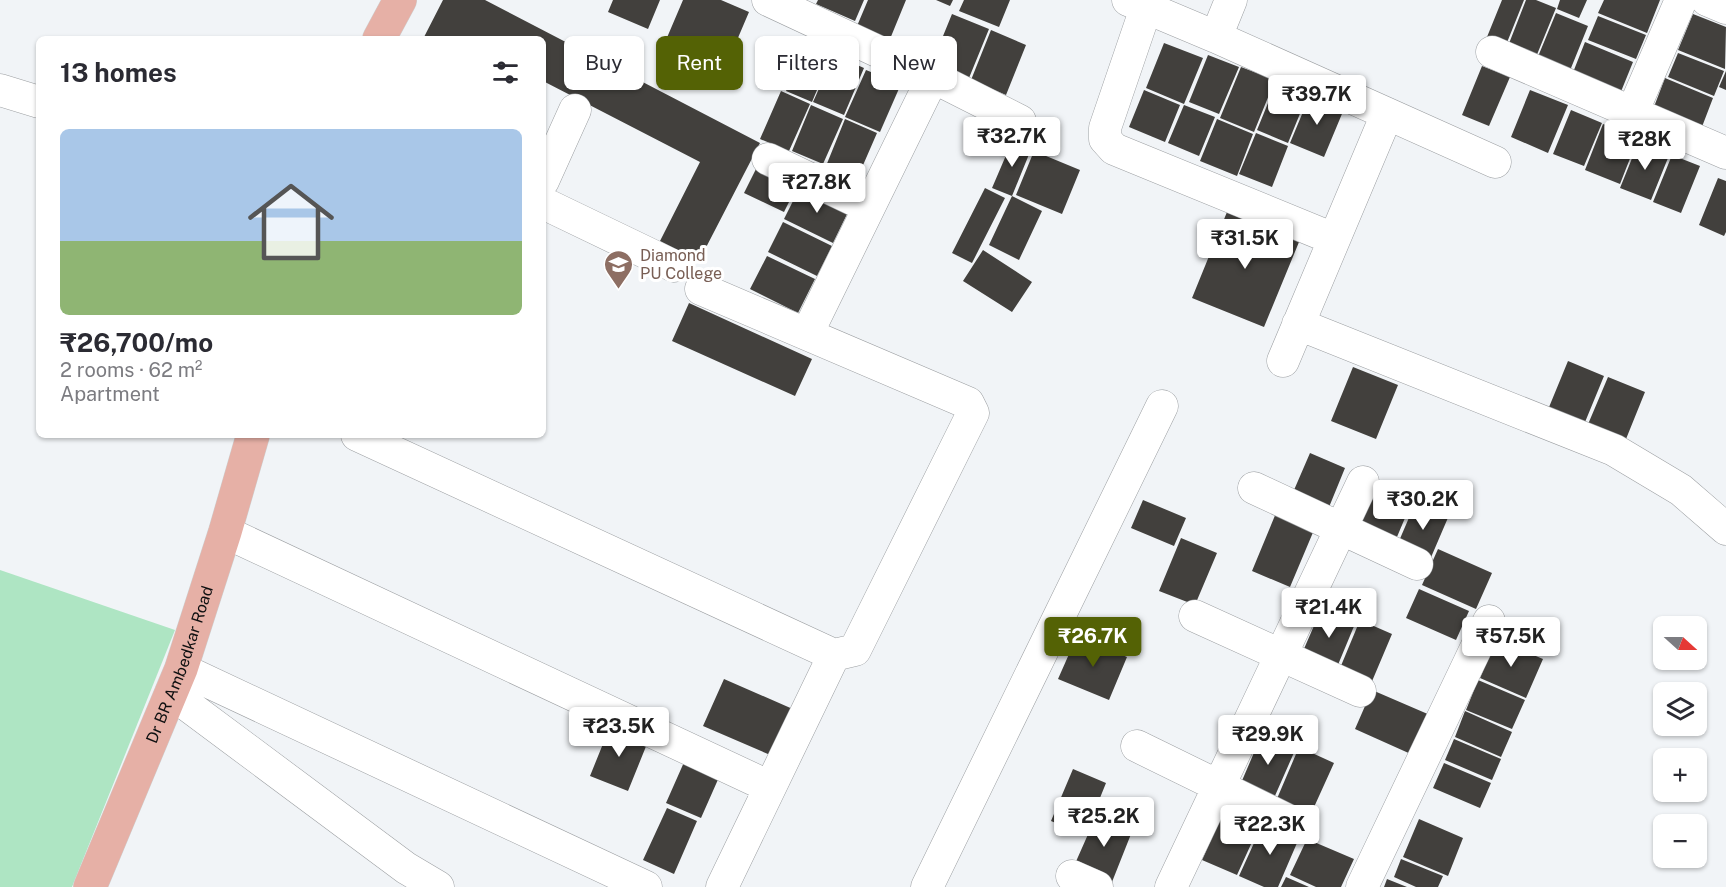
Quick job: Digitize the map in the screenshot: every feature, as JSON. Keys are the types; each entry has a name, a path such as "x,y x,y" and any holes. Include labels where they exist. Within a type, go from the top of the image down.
{"main road":[{"path":"381,36 400,0"},
{"name":"Dr BR Ambedkar Road","path":"90,887 176,681 225,532 252,438"}],"street":[{"path":"768,0 871,48"},
{"path":"1216,37 1231,0"},
{"path":"1632,113 1681,0"},
{"path":"1707,0 1726,8"},
{"path":"1334,239 1114,149 1105,139 1105,128 1137,4 1495,162"},
{"path":"1492,52 1726,153"},
{"path":"957,89 1020,121"},
{"path":"0,90 36,101"},
{"path":"807,334 927,90"},
{"path":"546,175 576,110"},
{"path":"1282,361 1387,114"},
{"path":"768,159 869,207"},
{"path":"546,204 674,266"},
{"path":"364,438 834,655 855,650 973,413 969,403 702,289"},
{"path":"1298,324 1614,450 1681,490 1726,529"},
{"path":"927,887 1162,406"},
{"path":"1171,887 1363,482"},
{"path":"1254,488 1417,564"},
{"path":"225,532 770,787"},
{"path":"1196,616 1360,691"},
{"path":"1362,887 1489,621"},
{"path":"722,887 834,655"},
{"path":"176,681 400,878 438,887"},
{"path":"176,681 646,887"},
{"path":"1137,746 1296,824"}],"green space":[{"path":"0,570 175,630 72,887 0,887"}],"building":[{"path":"443,0 485,0 564,41 564,90 644,90 644,83 760,143 699,261 660,241 700,162 546,83 546,36 425,36"},
{"path":"613,0 660,0 648,29 608,12"},
{"path":"683,0 721,0 749,12 739,36 668,36"},
{"path":"818,0 864,0 855,21 816,4"},
{"path":"868,0 906,0 891,36 882,36 857,26"},
{"path":"936,0 953,0 950,6"},
{"path":"964,0 1010,0 999,27 959,11"},
{"path":"1502,0 1524,0 1506,45 1487,37"},
{"path":"1526,0 1536,0 1556,8 1536,57 1508,46"},
{"path":"1560,0 1587,0 1579,18 1557,9"},
{"path":"1604,0 1660,0 1647,33 1598,13"},
{"path":"1556,13 1588,26 1569,73 1537,59"},
{"path":"952,14 989,29 969,78 957,73 957,36 943,36"},
{"path":"1693,14 1726,27 1725,69 1678,50"},
{"path":"1598,16 1646,35 1636,59 1588,40"},
{"path":"991,30 1026,45 1006,95 971,80"},
{"path":"1585,42 1633,62 1620,94 1572,75"},
{"path":"1164,43 1203,58 1184,104 1146,88"},
{"path":"1678,53 1724,71 1714,96 1668,77"},
{"path":"1208,55 1239,67 1219,114 1189,102"},
{"path":"859,66 864,68 859,80"},
{"path":"1482,66 1510,77 1489,126 1462,115"},
{"path":"1241,67 1275,80 1254,132 1220,118"},
{"path":"866,70 871,72 871,90 898,90 880,132 845,117"},
{"path":"1726,71 1726,90 1719,87"},
{"path":"1665,78 1713,98 1700,132 1652,112"},
{"path":"1277,81 1308,94 1288,143 1257,130"},
{"path":"786,90 817,90 812,102"},
{"path":"818,90 855,90 844,115 813,102"},
{"path":"1144,90 1180,105 1165,142 1129,127"},
{"path":"1530,90 1568,105 1548,153 1511,137"},
{"path":"781,91 810,104 789,151 760,139"},
{"path":"1310,95 1344,109 1324,157 1290,143"},
{"path":"811,105 843,119 823,164 792,151"},
{"path":"1184,105 1215,117 1199,156 1168,143"},
{"path":"1571,110 1602,123 1584,166 1553,154"},
{"path":"845,119 877,133 857,179 826,166"},
{"path":"1217,119 1253,134 1237,176 1200,161"},
{"path":"1603,124 1638,138 1620,184 1585,170"},
{"path":"1256,133 1288,146 1272,187 1239,174"},
{"path":"1013,139 1032,147 1012,196 992,188"},
{"path":"1639,141 1670,153 1651,200 1620,188"},
{"path":"1034,151 1080,170 1062,214 1016,195"},
{"path":"1672,155 1700,166 1681,213 1653,202"},
{"path":"760,161 800,180 784,212 744,193"},
{"path":"1718,178 1726,181 1726,232 1724,236 1699,225"},
{"path":"801,185 850,208 833,243 784,219"},
{"path":"985,188 1005,198 972,263 952,253"},
{"path":"1012,196 1042,211 1019,260 989,245"},
{"path":"1227,212 1299,242 1264,327 1192,298"},
{"path":"783,222 832,246 817,276 768,252"},
{"path":"983,250 1032,282 1012,312 963,281"},
{"path":"767,256 815,279 798,313 750,289"},
{"path":"689,303 812,359 795,396 672,341"},
{"path":"1568,361 1604,376 1583,427 1547,412"},
{"path":"1353,367 1398,385 1376,439 1331,421"},
{"path":"1608,377 1645,392 1624,444 1586,429"},
{"path":"1310,453 1345,468 1327,512 1291,497"},
{"path":"1377,484 1413,499 1394,544 1359,529"},
{"path":"1417,499 1450,513 1429,562 1396,548"},
{"path":"1143,500 1186,518 1174,546 1131,528"},
{"path":"1276,513 1314,530 1290,587 1252,571"},
{"path":"1181,538 1217,553 1195,605 1159,591"},
{"path":"1438,549 1492,573 1476,609 1422,585"},
{"path":"1419,589 1469,611 1456,640 1406,618"},
{"path":"1323,605 1357,619 1335,672 1300,658"},
{"path":"1360,620 1392,634 1370,686 1338,673"},
{"path":"1077,636 1127,657 1109,700 1058,679"},
{"path":"1496,639 1543,659 1526,698 1480,678"},
{"path":"724,679 795,710 775,757 703,726"},
{"path":"1478,680 1525,700 1512,729 1466,710"},
{"path":"1372,690 1430,715 1413,755 1355,729"},
{"path":"1465,711 1512,732 1501,757 1455,737"},
{"path":"611,724 649,739 628,791 590,776"},
{"path":"1262,734 1296,748 1274,798 1241,783"},
{"path":"1454,739 1501,759 1492,780 1445,760"},
{"path":"1299,747 1334,763 1310,816 1276,801"},
{"path":"685,760 720,775 701,818 666,803"},
{"path":"1444,763 1491,783 1480,808 1433,788"},
{"path":"1073,769 1106,783 1085,835 1051,821"},
{"path":"1227,804 1262,820 1237,875 1202,860"},
{"path":"667,808 697,821 674,874 643,860"},
{"path":"1097,814 1133,829 1112,882 1074,866"},
{"path":"1419,819 1463,838 1448,876 1403,857"},
{"path":"1264,821 1300,836 1278,887 1264,887 1239,876"},
{"path":"1307,839 1354,859 1341,887 1316,887 1290,875"},
{"path":"1401,859 1443,876 1438,887 1416,887 1394,877"},
{"path":"1286,877 1309,887 1281,887"},
{"path":"1387,879 1407,887 1384,887"}],"place":[{"name":"Diamond PU College","path":"619,290"}]}
